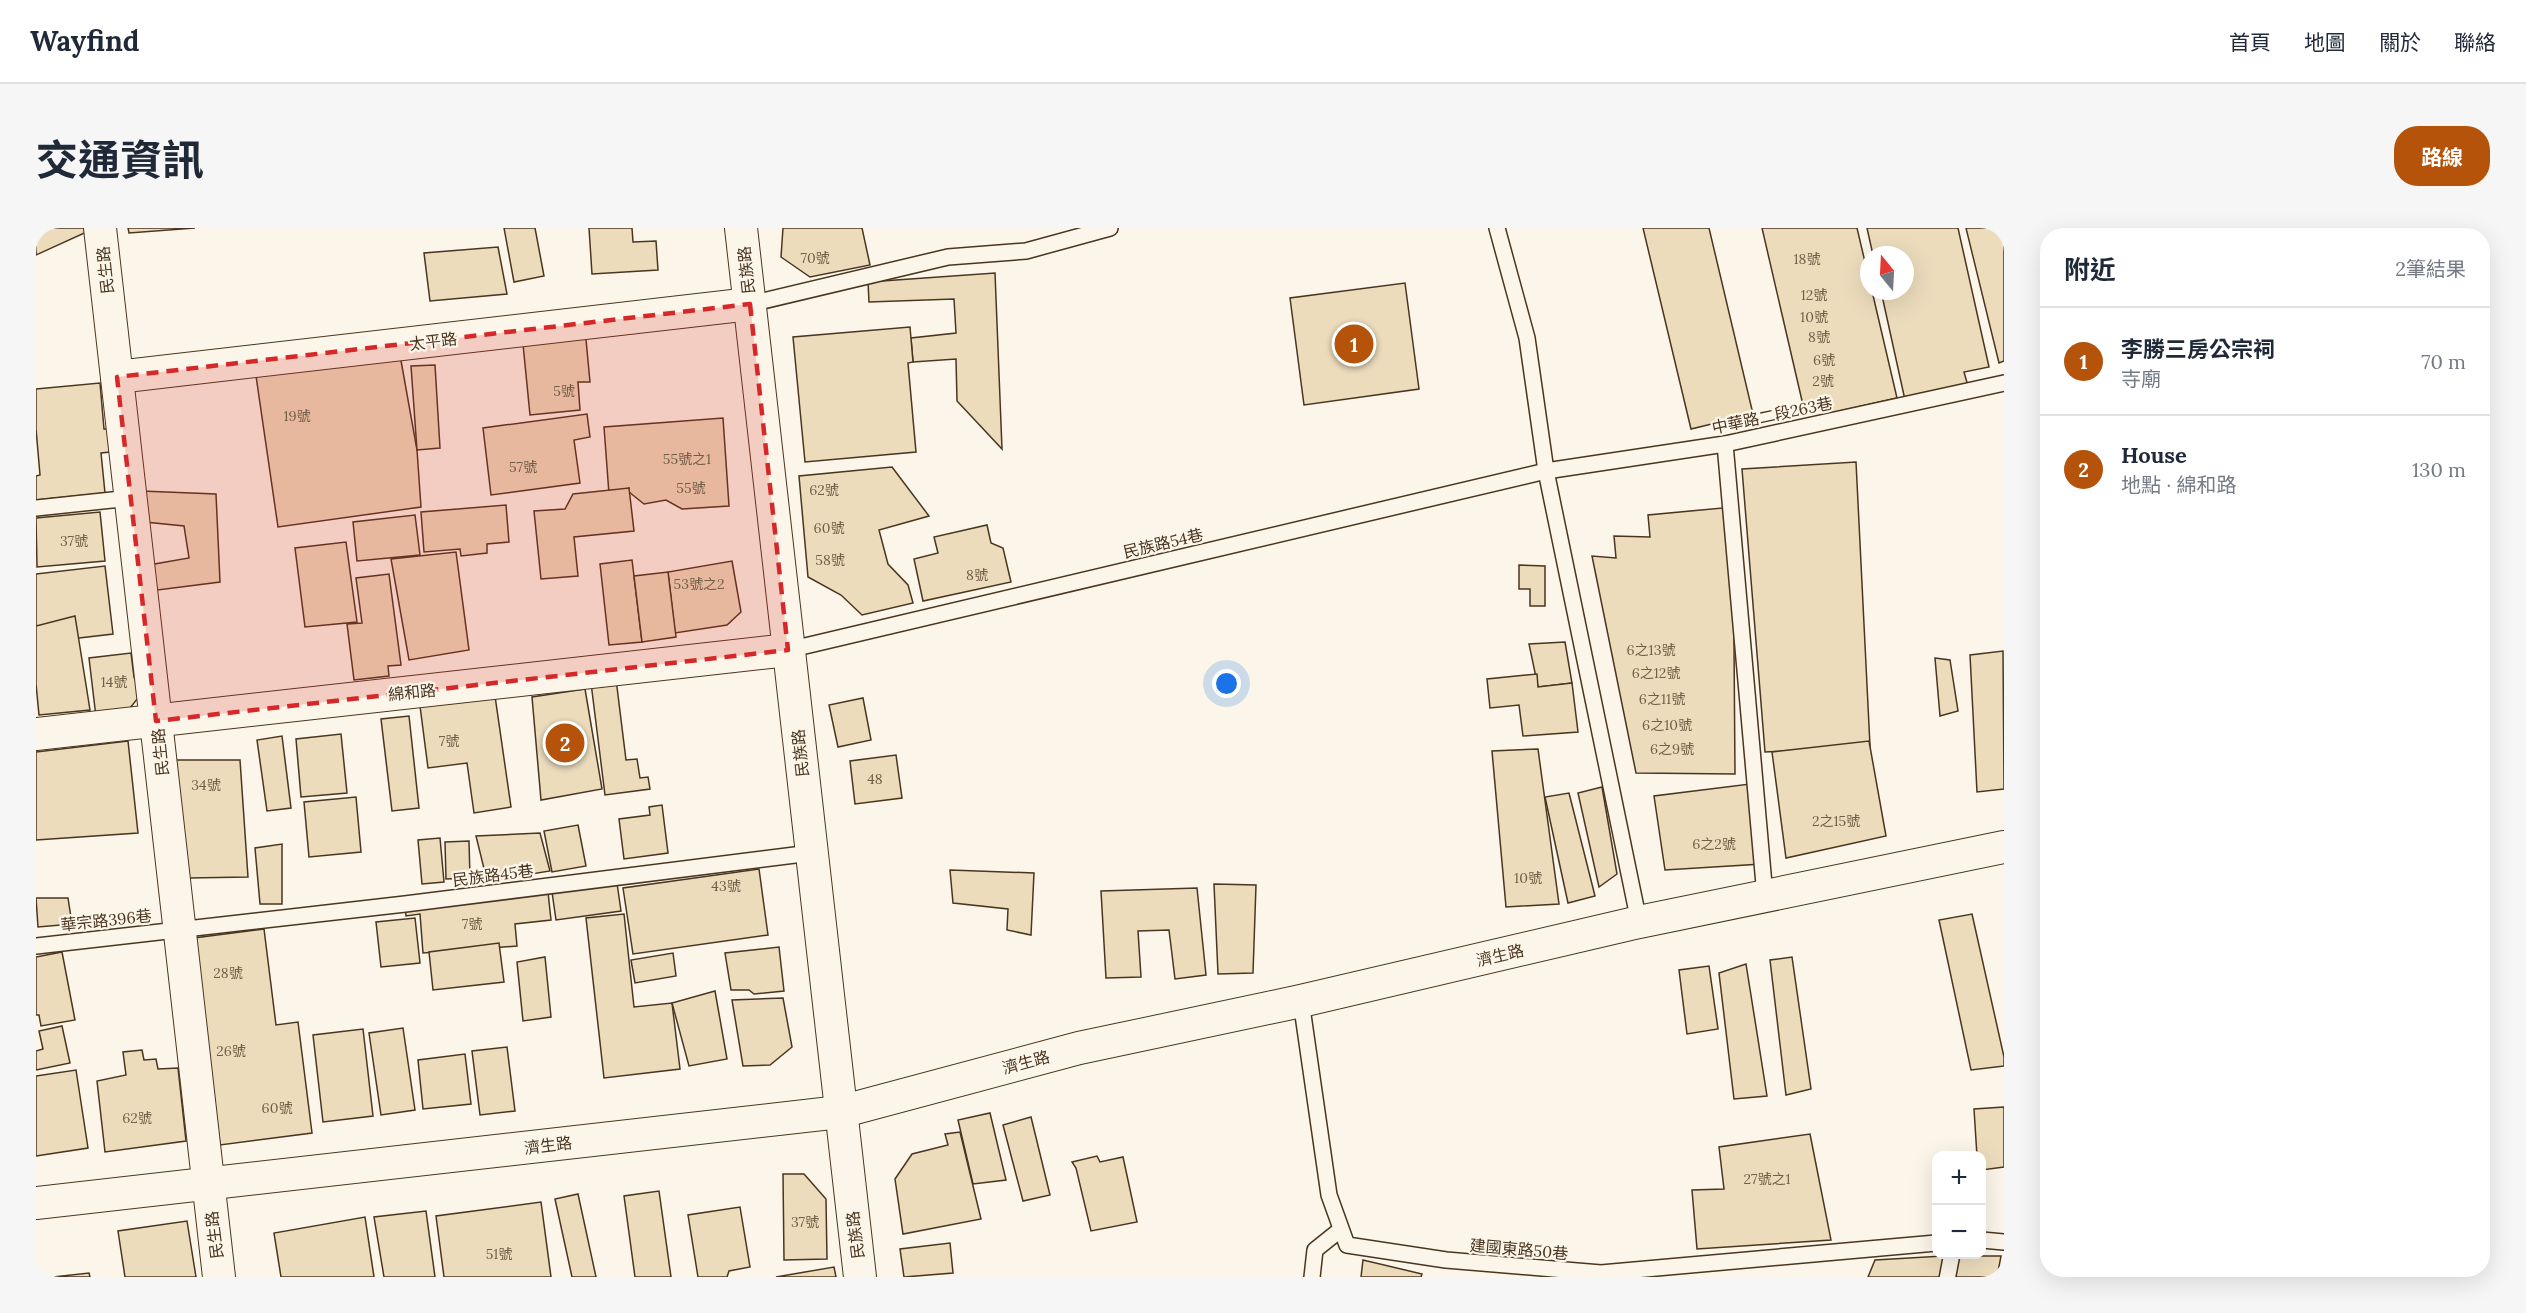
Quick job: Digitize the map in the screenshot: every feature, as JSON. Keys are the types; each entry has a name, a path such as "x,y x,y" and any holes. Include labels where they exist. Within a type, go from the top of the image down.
{"street":[{"name":"民生路","path":"100,228 219,1277"},
{"name":"民族路","path":"741,228 860,1277"},
{"name":"太平路","path":"117,377 750,304"},
{"name":"綿和路","path":"36,734 789,650"},
{"name":"濟生路","path":"36,1203 840,1112 1079,1048 1300,1001 1639,922 2004,847"}],"lane":[{"path":"750,304 948,257 1026,250 1110,228"},
{"path":"1497,228 1527,338 1546,471 1639,922"},
{"name":"中華路二段263巷","path":"1546,471 1725,444 2004,383"},
{"path":"1725,444 1765,896"},
{"name":"民族路54巷","path":"789,650 1546,471"},
{"path":"36,507 131,498"},
{"name":"民族路45巷","path":"180,930 811,853"},
{"name":"華宗路396巷","path":"36,946 180,930"},
{"path":"1300,1001 1329,1195 1340,1230 1316,1250 1312,1277"},
{"name":"建國東路50巷","path":"1340,1230 1347,1245 1474,1270 1601,1273 1932,1243"},
{"path":"1986,1240 2004,1242"}],"highlighted area":[{"path":"750,304 788,650 156,721 117,377"}],"building":[{"path":"36,228 89,228 91,230 36,255"},
{"path":"128,228 195,228 129,233"},
{"path":"504,228 535,228 544,276 514,282"},
{"path":"589,228 632,228 633,242 656,241 658,270 592,274"},
{"path":"783,228 862,228 870,265 810,277 781,257"},
{"path":"1643,228 1709,228 1753,414 1691,429"},
{"path":"1762,228 1857,228 1861,246 1860,300 1874,300 1897,398 1831,413 1828,400 1803,405"},
{"path":"1867,228 1958,228 1989,367 1964,372 1968,386 1905,400 1883,300 1914,300 1914,246 1871,246"},
{"path":"1966,228 2004,228 2004,361 1999,363"},
{"path":"498,247 507,294 430,301 424,253"},
{"path":"995,273 1002,449 957,401 956,359 913,362 911,338 956,333 954,299 869,302 868,282"},
{"path":"1405,283 1419,389 1304,405 1290,298"},
{"path":"910,327 913,362 908,363 916,452 805,462 793,337"},
{"path":"585,329 590,382 578,382 580,410 530,415 522,334"},
{"path":"400,355 417,450 421,507 278,527 256,376"},
{"path":"435,365 440,448 417,450 411,366"},
{"path":"100,383 104,429 108,429 110,452 101,453 105,493 36,500 36,476 40,475 36,429 36,389"},
{"path":"587,414 590,437 574,440 580,483 491,495 483,428"},
{"path":"723,418 729,506 682,509 666,500 644,504 629,492 629,488 609,494 604,427"},
{"path":"1856,462 1870,746 1765,752 1742,469"},
{"path":"892,467 929,516 879,530 888,564 908,585 913,603 862,615 841,595 808,577 799,476"},
{"path":"629,488 634,531 574,537 578,576 541,579 534,511 565,509 573,494"},
{"path":"141,491 216,494 220,582 150,591 149,565 189,558 184,526 145,522"},
{"path":"506,505 509,542 487,544 487,553 461,556 460,549 424,552 421,512"},
{"path":"1733,507 1735,774 1636,773 1592,556 1616,558 1614,536 1650,537 1648,515"},
{"path":"100,512 105,561 37,567 36,518"},
{"path":"415,515 420,555 357,561 353,522"},
{"path":"987,525 991,543 1003,548 1011,582 923,601 914,559 938,553 934,537"},
{"path":"346,542 357,622 305,627 295,548"},
{"path":"456,552 469,650 409,660 391,559"},
{"path":"632,560 642,642 609,645 600,564"},
{"path":"732,561 741,612 727,625 675,633 668,572"},
{"path":"1519,565 1545,566 1545,606 1530,606 1530,589 1519,589"},
{"path":"105,566 113,634 36,643 36,574"},
{"path":"668,572 676,637 642,642 634,576"},
{"path":"389,574 401,665 388,666 389,676 354,680 347,624 362,623 356,578"},
{"path":"75,616 90,710 39,715 36,684 36,626"},
{"path":"1565,642 1572,683 1538,687 1529,644"},
{"path":"2003,651 2004,789 1977,792 1970,655"},
{"path":"131,653 134,677 140,691 138,698 126,713 96,717 89,658"},
{"path":"1935,658 1950,660 1958,711 1940,716"},
{"path":"1537,674 1538,687 1572,683 1578,732 1523,736 1519,705 1490,708 1487,679"},
{"path":"616,679 626,760 637,759 640,778 648,777 650,789 605,795 591,683"},
{"path":"585,689 602,789 541,800 532,697"},
{"path":"495,696 511,807 474,813 467,763 428,768 420,706"},
{"path":"863,698 871,740 838,747 829,705"},
{"path":"409,716 419,808 392,811 381,719"},
{"path":"341,734 347,793 301,797 296,739"},
{"path":"282,736 291,808 267,811 257,740"},
{"path":"128,741 138,833 36,840 36,752"},
{"path":"1869,741 1886,836 1786,858 1772,752"},
{"path":"1538,749 1559,904 1506,907 1492,751"},
{"path":"896,755 902,798 855,804 850,761"},
{"path":"174,760 240,760 248,877 188,878"},
{"path":"1750,784 1762,864 1665,870 1654,796"},
{"path":"1602,787 1617,874 1599,887 1578,793"},
{"path":"1569,793 1595,896 1568,903 1545,797"},
{"path":"356,797 361,852 309,857 304,802"},
{"path":"662,805 668,853 624,859 619,819 650,815 649,807"},
{"path":"578,825 586,866 552,872 544,831"},
{"path":"540,833 550,871 487,881 476,836"},
{"path":"440,838 444,882 422,884 418,840"},
{"path":"469,841 470,878 446,879 445,842"},
{"path":"282,844 282,904 260,904 255,848"},
{"path":"759,869 768,935 633,954 623,888"},
{"path":"950,870 1034,873 1031,935 1007,930 1008,909 953,903"},
{"path":"617,883 621,911 556,920 552,892"},
{"path":"1214,884 1256,885 1253,973 1218,974"},
{"path":"1197,888 1206,975 1175,979 1169,930 1138,931 1141,977 1106,978 1101,891"},
{"path":"548,892 551,920 515,924 517,946 423,953 420,914 406,916 405,904"},
{"path":"36,898 68,898 72,924 38,927"},
{"path":"624,914 634,1007 672,1003 680,1069 604,1078 586,918"},
{"path":"1972,914 2004,1057 2004,1066 1971,1070 1939,920"},
{"path":"415,918 420,963 381,967 376,922"},
{"path":"264,929 276,1025 298,1022 312,1133 220,1145 194,938"},
{"path":"499,943 504,982 433,990 429,952"},
{"path":"779,947 784,991 754,994 749,990 731,990 725,953"},
{"path":"62,952 75,1020 41,1026 39,1015 36,1015 36,957"},
{"path":"673,953 676,976 635,983 631,960"},
{"path":"545,957 551,1017 523,1021 517,962"},
{"path":"1792,957 1811,1089 1786,1095 1770,960"},
{"path":"1746,964 1767,1096 1734,1099 1719,973"},
{"path":"1709,966 1718,1029 1687,1034 1679,970"},
{"path":"715,991 727,1059 689,1066 672,1003"},
{"path":"783,998 792,1047 770,1065 743,1066 732,1000"},
{"path":"62,1026 70,1063 36,1070 36,1051 43,1049 39,1031"},
{"path":"403,1028 415,1110 381,1115 369,1033"},
{"path":"363,1029 373,1116 323,1122 313,1035"},
{"path":"507,1047 515,1111 480,1115 472,1051"},
{"path":"142,1050 144,1060 156,1059 158,1069 178,1068 186,1141 105,1152 97,1081 126,1075 123,1052"},
{"path":"465,1054 471,1104 423,1109 418,1060"},
{"path":"76,1070 88,1148 36,1156 36,1076"},
{"path":"2004,1107 2004,1167 1986,1169 1986,1151 1977,1151 1974,1109"},
{"path":"990,1113 1006,1180 973,1184 958,1120"},
{"path":"1031,1117 1050,1195 1023,1201 1003,1125"},
{"path":"960,1132 981,1219 903,1234 895,1179 912,1154 948,1145 945,1134"},
{"path":"1810,1134 1831,1240 1697,1249 1692,1190 1724,1189 1719,1147"},
{"path":"1097,1156 1100,1162 1123,1157 1137,1222 1091,1231 1076,1168 1072,1162"},
{"path":"783,1174 804,1174 826,1199 827,1259 784,1260"},
{"path":"659,1191 671,1277 635,1277 624,1196"},
{"path":"578,1194 596,1277 572,1277 555,1199"},
{"path":"541,1202 551,1277 444,1277 436,1216"},
{"path":"740,1207 750,1267 729,1271 727,1277 698,1277 688,1215"},
{"path":"426,1211 435,1277 384,1277 374,1217"},
{"path":"365,1217 374,1277 281,1277 274,1233"},
{"path":"187,1221 196,1277 125,1277 118,1231"},
{"path":"950,1243 953,1273 904,1277 900,1249"},
{"path":"1986,1256 2001,1256 1997,1277 1956,1277 1959,1259 1986,1259"},
{"path":"1932,1257 1932,1259 1942,1259 1939,1277 1868,1277 1875,1260"},
{"path":"1363,1260 1422,1274 1421,1277 1361,1277"},
{"path":"834,1267 836,1277 776,1277"},
{"path":"89,1273 90,1277 53,1277"}],"place":[{"name":"李勝三房公宗祠","path":"1354,344"},
{"name":"House","path":"565,743"}]}
